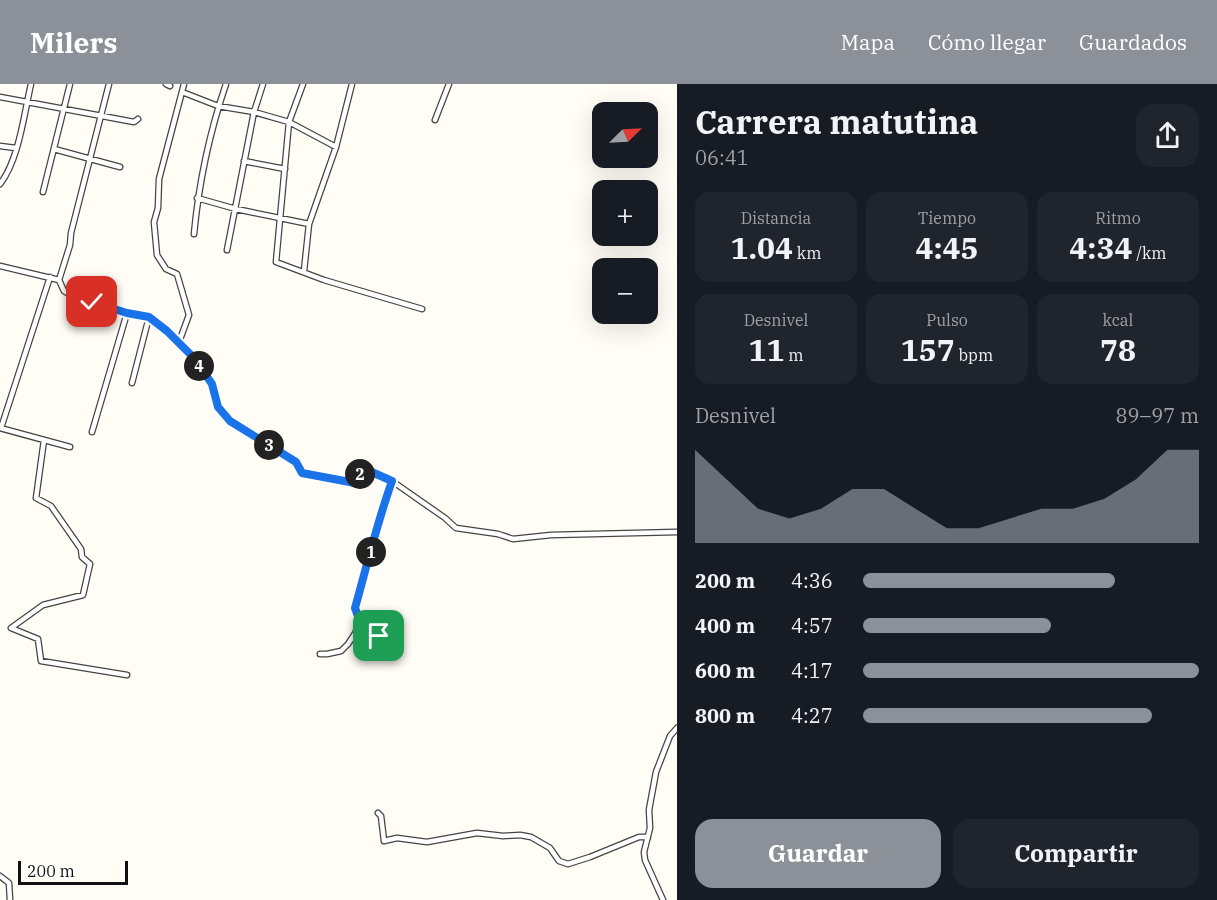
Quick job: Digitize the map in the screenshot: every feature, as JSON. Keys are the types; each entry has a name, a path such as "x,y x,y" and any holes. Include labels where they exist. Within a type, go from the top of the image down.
{"street":[{"path":"0,184 5,178 16,148 31,84"},
{"path":"43,192 70,84"},
{"path":"109,84 71,233 70,245 59,280 64,291 127,313 149,317 194,358 212,384 218,407 230,421 296,462 302,473 355,483 365,469 392,481 456,528 498,534 513,539 551,535 677,532"},
{"path":"179,342 189,315 177,274 166,269 158,255 154,222 158,208 159,179 184,84"},
{"path":"194,234 197,198 206,148 225,84"},
{"path":"227,250 254,112 263,84"},
{"path":"303,84 289,122 276,262 324,280 422,309"},
{"path":"304,271 309,224 336,147 352,84"},
{"path":"435,120 448,84"},
{"path":"182,92 219,106 254,112 289,122 336,147"},
{"path":"0,97 101,117 134,122 138,119"},
{"path":"0,146 16,148"},
{"path":"54,149 120,167"},
{"path":"244,161 285,170"},
{"path":"197,198 236,209 309,224"},
{"path":"0,266 59,280"},
{"path":"50,277 1,428 70,447"},
{"path":"92,432 127,313"},
{"path":"132,383 149,317"},
{"path":"44,440 36,498 51,506 81,549 82,557 90,564 83,595 43,605 11,628 39,639 41,661 127,675"},
{"path":"320,654 341,651 356,632 358,616 355,608 376,529 392,481"},
{"path":"358,616 381,619 383,626 379,636"},
{"path":"663,900 645,860 644,852 656,772 670,736 677,728"},
{"path":"378,813 381,816 384,841 397,837 427,842 477,833 520,835 531,837 550,848 559,861 568,864 639,837 648,837"},
{"path":"0,876 9,883 10,900"}],"route":[{"path":"92,302 149,317 167,331 194,358 212,384 218,407 230,421 296,462 305,475 355,483 365,469 392,481 376,529 355,608 358,616 381,619 383,626 379,636"}]}
